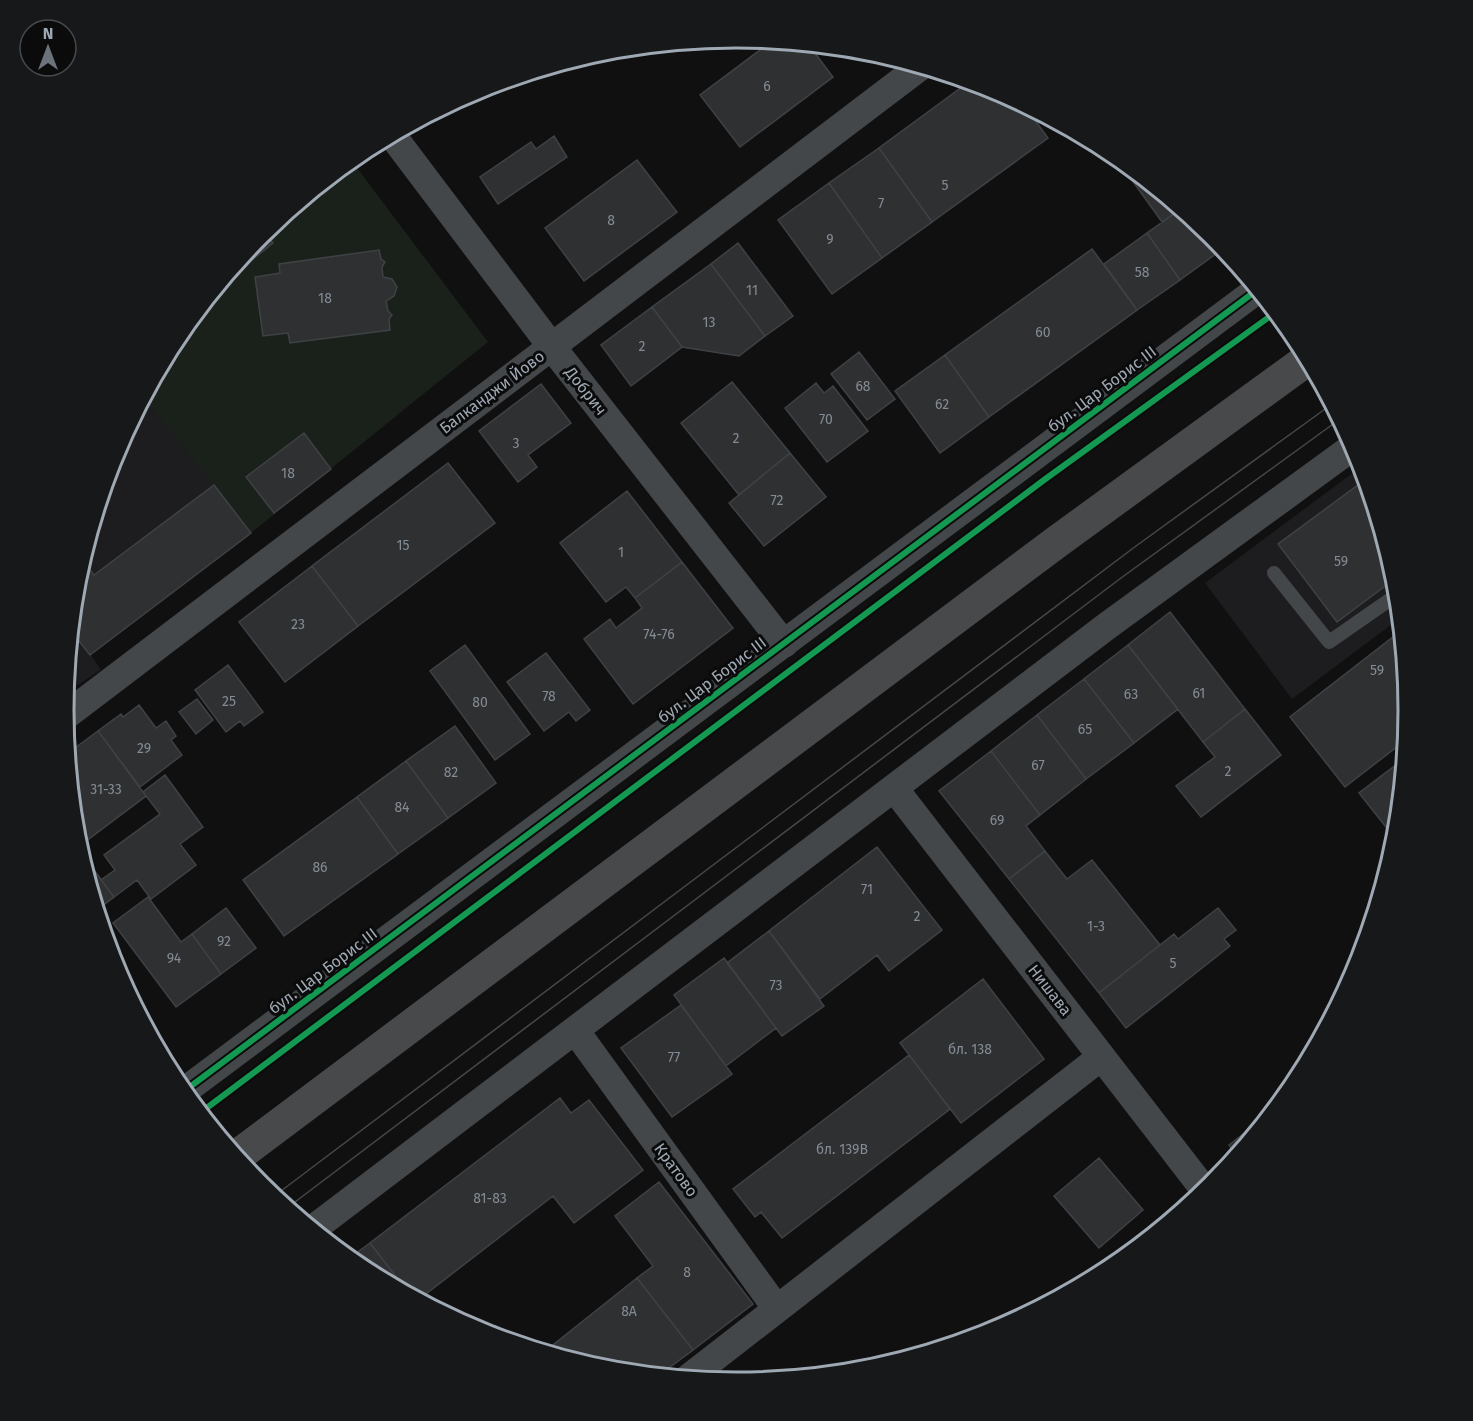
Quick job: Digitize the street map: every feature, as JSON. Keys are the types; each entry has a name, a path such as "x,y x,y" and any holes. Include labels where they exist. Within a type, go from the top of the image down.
{"main road":[{"path":"243,1152 1048,548 1301,364"}],"street":[{"name":"Балканджи Йово","path":"74,709 913,72"},
{"name":"Добрич","path":"397,142 552,347 784,644"},
{"name":"бул. Цар Борис III","path":"191,1086 1251,294"},
{"path":"319,1224 1107,626 1347,451"},
{"name":"Нишава","path":"894,788 1200,1184"},
{"name":"Кратово","path":"574,1030 777,1309"},
{"path":"696,1372 1101,1057"}],"lane":[{"path":"1274,573 1329,642 1389,600"}],"shaded area":[{"path":"357,168 488,342 251,533 149,404 186,342 238,274 300,212"},
{"path":"150,403 251,533 91,655 101,670 75,687 80,624 97,539 124,457"},
{"path":"1354,472 1376,539 1393,623 1292,699 1205,583"}],"building":[{"path":"762,49 815,53 833,77 740,147 700,95"},
{"path":"961,87 1033,118 1048,138 932,222 879,148"},
{"path":"554,136 567,157 498,204 480,177 531,142 536,149"},
{"path":"879,148 932,222 882,258 829,183"},
{"path":"637,160 677,212 584,281 545,228"},
{"path":"1131,178 1175,213 1162,222"},
{"path":"829,183 882,258 832,294 778,220"},
{"path":"1175,214 1216,254 1180,280 1147,233"},
{"path":"1147,233 1180,280 1137,310 1104,264"},
{"path":"270,240 273,243 248,263"},
{"path":"738,243 793,316 765,336 711,264"},
{"path":"1092,249 1137,310 989,417 945,355"},
{"path":"379,250 381,259 385,262 382,267 383,277 392,279 397,287 394,296 386,301 388,311 392,315 389,319 390,330 290,343 288,333 263,336 255,277 280,273 279,264"},
{"path":"711,264 765,336 739,356 682,347 652,307"},
{"path":"652,307 682,347 631,386 601,345"},
{"path":"859,352 895,399 867,420 831,374"},
{"path":"945,355 989,417 940,453 895,391"},
{"path":"732,382 790,453 739,495 681,423"},
{"path":"816,383 824,393 833,386 868,431 827,462 785,408"},
{"path":"541,384 571,423 528,455 537,467 518,482 479,431"},
{"path":"304,433 331,469 274,513 246,477"},
{"path":"790,453 826,497 764,546 729,503"},
{"path":"448,463 495,523 358,626 312,566"},
{"path":"1359,484 1376,539 1387,585 1337,622 1278,544"},
{"path":"214,485 251,533 90,655 78,640 90,570 94,575"},
{"path":"627,491 682,562 635,598 626,587 606,602 560,543"},
{"path":"682,562 733,628 633,704 584,639 610,619 616,628 642,608 635,598"},
{"path":"312,566 358,626 285,682 239,622"},
{"path":"1170,612 1245,709 1203,742 1128,645"},
{"path":"1394,636 1398,667 1398,746 1345,787 1290,717"},
{"path":"465,645 530,734 495,760 430,671"},
{"path":"1128,645 1178,709 1134,743 1084,679"},
{"path":"546,653 590,710 576,721 569,712 544,731 507,682"},
{"path":"228,665 263,712 244,726 240,721 226,732 195,690"},
{"path":"1084,679 1134,743 1086,779 1037,715"},
{"path":"197,699 213,720 196,734 179,712"},
{"path":"139,705 156,728 166,721 176,736 171,740 182,755 140,787 98,731 121,714 123,717"},
{"path":"1245,709 1281,755 1201,817 1176,786 1215,757 1203,742"},
{"path":"1037,715 1086,779 1040,815 991,751"},
{"path":"455,726 496,783 448,818 406,761"},
{"path":"98,731 146,796 87,840 80,797 75,748"},
{"path":"991,751 1040,815 1026,826 1045,851 1009,879 939,791"},
{"path":"406,761 448,818 398,854 357,797"},
{"path":"1397,764 1388,829 1359,793"},
{"path":"165,775 203,827 180,844 196,865 151,899 137,880 114,897 101,880 115,870 104,855 160,814 143,792"},
{"path":"357,797 398,854 284,936 243,880"},
{"path":"877,847 942,930 889,971 877,955 820,999 769,931"},
{"path":"1045,851 1067,879 1092,860 1160,945 1099,993 1009,879"},
{"path":"94,870 114,897 104,905"},
{"path":"148,897 181,942 192,934 221,974 176,1007 113,923"},
{"path":"226,908 256,948 221,974 192,934"},
{"path":"1218,908 1236,930 1224,939 1230,946 1126,1028 1099,993 1174,934 1178,939"},
{"path":"769,931 824,1006 782,1036 727,963"},
{"path":"724,958 776,1028 726,1066 674,995"},
{"path":"983,979 1044,1059 961,1123 900,1043"},
{"path":"681,1005 732,1074 672,1117 621,1048"},
{"path":"909,1055 950,1109 782,1238 761,1212 755,1217 733,1189"},
{"path":"560,1098 571,1113 589,1100 643,1170 574,1223 553,1196 425,1295 399,1280 370,1243"},
{"path":"1251,1128 1233,1149 1229,1145"},
{"path":"1099,1158 1143,1210 1099,1248 1054,1196"},
{"path":"659,1182 753,1304 693,1350 637,1278 653,1266 615,1216"},
{"path":"370,1243 399,1280 368,1261 357,1253"},
{"path":"637,1278 693,1350 667,1369 607,1360 553,1345"}],"tram line":[{"path":"281,1191 1136,546 1326,408"},
{"path":"294,1203 1121,578 1334,423"}],"cycle path":[{"path":"191,1086 1251,294"},
{"path":"207,1108 1044,480 1269,317"}]}
